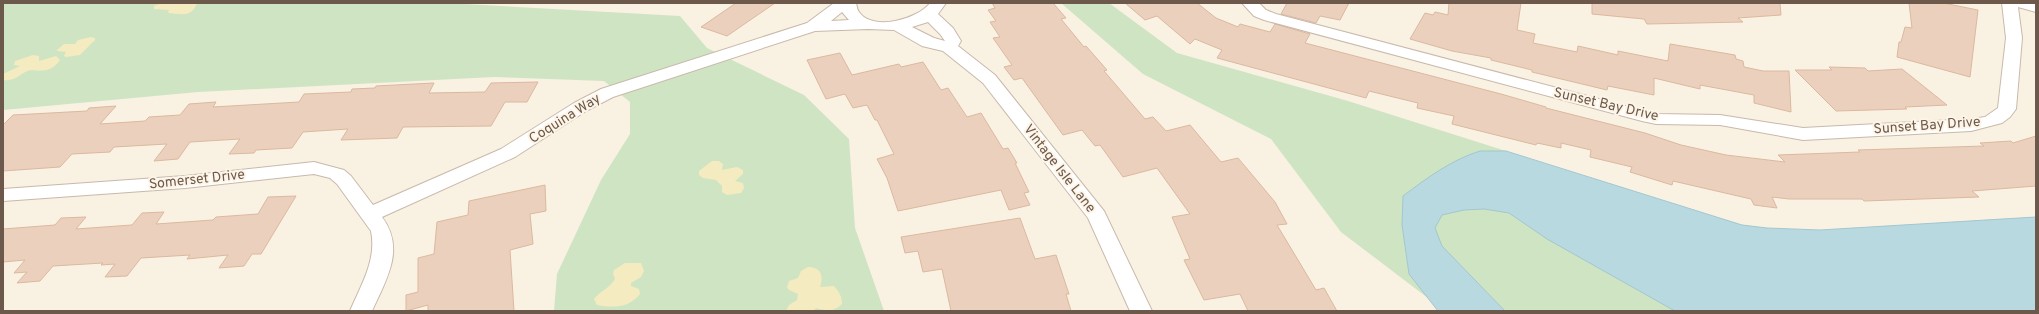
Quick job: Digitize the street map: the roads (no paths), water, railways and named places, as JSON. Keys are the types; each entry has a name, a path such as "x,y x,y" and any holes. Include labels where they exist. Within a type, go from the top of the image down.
{"street":[{"name":"Coquina Way","path":"813,26 844,3"},
{"path":"848,3 847,8 851,14 858,20 869,24"},
{"name":"Sunset Bay Drive","path":"1250,3 1260,13 1270,17 1642,116 1656,119 1720,120 1802,134 1972,125 1994,120 2003,115 2008,109 2014,38 2010,3"},
{"path":"2020,3 2036,7"},
{"path":"898,26 916,22 936,6 947,31 953,40 950,46"},
{"name":"Coquina Way","path":"370,215 508,153 580,107 607,93 813,26 869,24 898,26"},
{"name":"Vintage Isle Lane","path":"898,26 928,42 950,46 989,79 1096,216 1141,311"},
{"name":"Somerset Drive","path":"3,195 177,182 314,168 327,170 337,174 344,180 381,230 384,240 384,250 361,311"}],"water":[{"path":"1480,151 1506,151 1742,225 1767,228 1820,230 2036,217 2036,311 1675,311 1547,239 1509,213 1484,209 1464,210 1442,215 1435,228 1442,246 1505,311 1438,311 1409,274 1402,225 1403,196 1449,164"}]}
